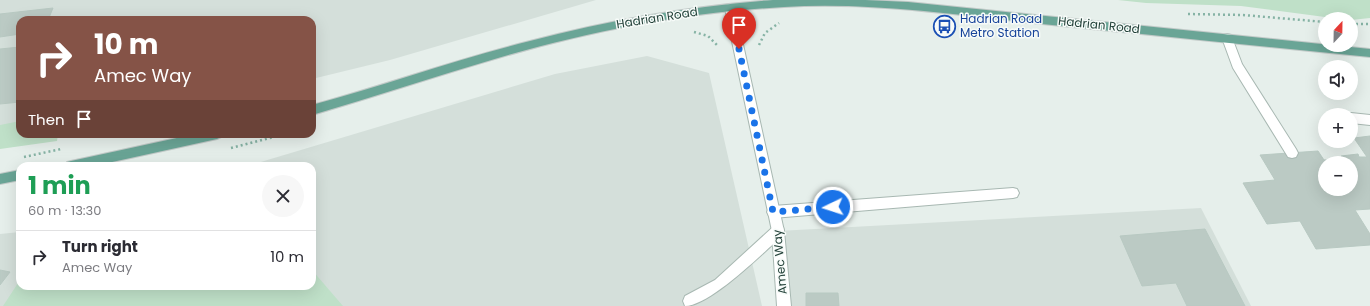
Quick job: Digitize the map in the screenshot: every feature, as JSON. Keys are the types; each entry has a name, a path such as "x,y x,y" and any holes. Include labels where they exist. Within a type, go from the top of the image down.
{"main road":[{"name":"Hadrian Road","path":"316,109 505,52 626,22 730,8 784,3 837,3 908,6 1370,53"},
{"path":"89,162 199,138"},
{"path":"0,179 16,177"}],"street":[{"name":"Amec Way","path":"730,8 778,231 784,306"},
{"path":"1227,38 1237,65 1292,153"},
{"path":"1358,119 1370,120"},
{"path":"773,212 1013,194"},
{"path":"690,302 720,284 778,231"}],"path":[{"path":"1185,14 1243,15 1318,21"},
{"path":"1358,24 1370,24"},
{"path":"23,157 61,149"}],"shaded area":[{"path":"0,0 596,0 390,60 316,78 316,16 16,16 16,128 0,130"},
{"path":"647,56 709,73 762,306 0,306 0,234 16,232 16,290 316,290 316,162 260,162 555,74"},
{"path":"1201,208 1251,306 784,306 778,231"}],"green space":[{"path":"1118,0 1370,0 1370,18 1358,19 1358,12 1318,12 1318,16 1241,6 1146,3"},
{"path":"16,122 16,138 57,138 57,141 0,149 0,125"},
{"path":"316,275 343,306 3,306 16,286 16,290 316,290"}],"building":[{"path":"53,8 50,16 16,16 16,35 0,37 0,14"},
{"path":"16,47 16,102 0,104 0,49"},
{"path":"1370,136 1370,209 1355,210 1370,234 1370,245 1316,249 1300,221 1267,224 1243,183 1275,180 1260,155 1318,151 1321,156 1318,156 1318,196 1358,196 1358,156 1341,156 1358,154 1359,157 1367,157 1358,144 1358,138"},
{"path":"1205,229 1245,306 1187,306 1176,283 1142,286 1120,236"},
{"path":"0,270 10,272 0,285"},
{"path":"806,293 838,293 839,306 806,306"}],"place":[{"name":"Hadrian Road Metro Station","path":"945,26"}],"route":[{"path":"739,49 773,212 833,207"}]}
